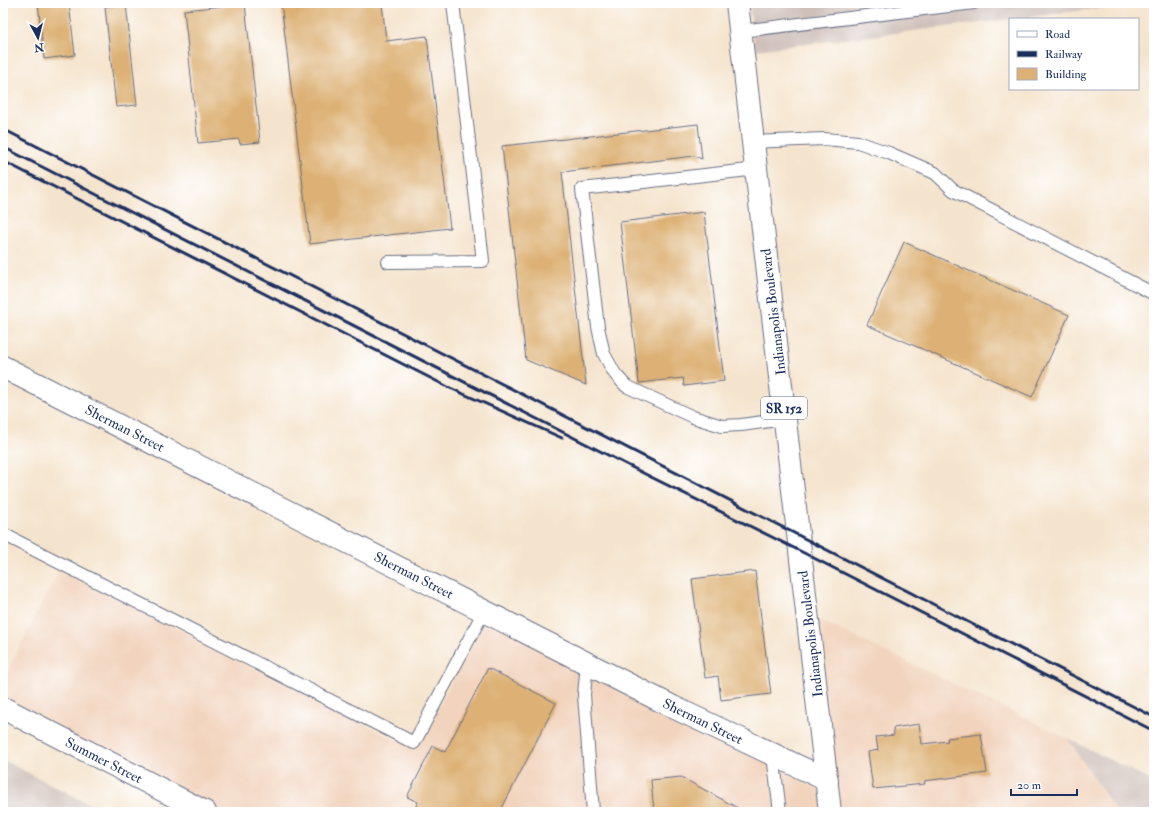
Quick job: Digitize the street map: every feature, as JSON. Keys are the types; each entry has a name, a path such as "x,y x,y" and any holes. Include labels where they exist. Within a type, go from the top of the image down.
{"street":[{"name":"Indianapolis Boulevard","path":"738,3 830,812"},
{"name":"Sherman Street","path":"3,367 672,707 827,780"},
{"name":"Summer Street","path":"3,708 205,812"}],"lane":[{"path":"388,262 483,261 452,3"},
{"path":"741,30 974,3"},
{"path":"754,142 824,139 841,140 858,142 889,153 935,173 953,190 1154,294"},
{"path":"757,170 582,190 598,327 604,354 614,374 626,386 693,417 722,426 785,419"},
{"path":"3,534 414,743 484,611"},
{"path":"588,663 584,695 593,812"},
{"path":"773,754 780,812"}],"shaded area":[{"path":"749,3 1144,3 1009,18 1009,19 755,50"},
{"path":"60,568 415,750 486,619 823,784 826,812 217,812 3,703 3,680"},
{"path":"811,616 1067,738 1117,812 835,812"},
{"path":"1067,738 1154,782 1154,812 1117,812"},
{"path":"3,760 105,812 3,812"}],"building":[{"path":"38,3 69,3 75,55 44,59"},
{"path":"281,3 382,3 386,41 427,36 450,228 310,244"},
{"path":"126,4 137,105 116,107 105,7"},
{"path":"245,4 260,142 240,144 239,139 198,143 184,10"},
{"path":"698,124 702,159 694,156 562,172 586,385 526,360 502,146"},
{"path":"704,212 724,381 684,386 683,378 639,383 620,222"},
{"path":"904,242 1069,315 1032,397 867,325"},
{"path":"755,571 771,694 721,700 718,676 705,678 692,579"},
{"path":"488,668 556,703 500,812 413,812 418,802 407,797 433,746 445,752"},
{"path":"919,724 922,744 948,741 947,738 981,734 987,773 924,781 925,784 873,789 868,752 878,750 876,737 894,735 893,728"},
{"path":"681,777 745,812 654,812 651,780"}],"railway":[{"path":"3,129 1154,717"},
{"path":"3,147 1154,731"},
{"path":"3,161 448,387 562,438"}]}
